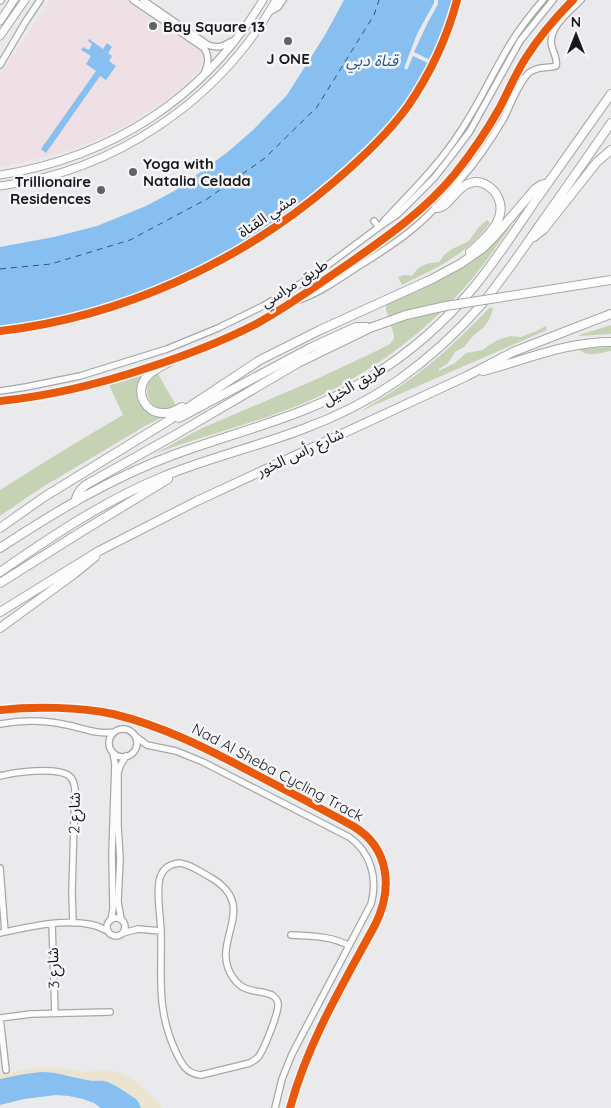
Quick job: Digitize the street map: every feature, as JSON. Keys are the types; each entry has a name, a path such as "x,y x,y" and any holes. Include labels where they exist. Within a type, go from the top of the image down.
{"highway":[{"name":"طريق الخيل","path":"0,548 55,513 114,481 154,463 278,421 316,406 353,388 388,366 435,328 487,270 611,94"},
{"name":"طريق الخيل","path":"0,572 73,523 101,506 139,487 179,470 289,434 325,420 360,403 397,380 431,355 481,305 530,239 611,123"},
{"path":"530,239 544,229 597,162 611,150"},
{"path":"404,292 413,285 450,266 470,252 499,219 500,202 495,192 486,184 476,182 465,185 442,207 436,208"},
{"path":"0,528 62,486 275,352 442,274 474,255 500,232 535,189 548,183"},
{"path":"171,419 184,417 370,328 406,315 446,306 611,280"},
{"name":"شارع رأس الخور","path":"0,612 100,551 219,490 523,348 611,314"},
{"path":"466,376 554,350 581,344 611,342"},
{"path":"171,360 148,374 142,385 141,394 151,410 168,413 222,384"},
{"path":"75,502 78,492 85,485 175,435 259,381"},
{"path":"0,583 179,470"},
{"path":"0,628 87,564 100,551"}],"main road":[{"path":"0,21 14,0"},
{"path":"0,36 25,0"},
{"path":"0,175 61,161 107,143 159,113 203,78 240,35 263,0"},
{"path":"0,186 48,176 84,165 118,150 151,131 180,111 216,79 242,50 276,0"},
{"path":"151,131 156,138"}],"street":[{"path":"1,68 22,27 40,0"},
{"path":"133,0 204,48 208,61 203,78"},
{"path":"143,0 212,47 224,46 240,35"},
{"path":"269,12 278,7 283,0"},
{"path":"374,221 379,227 424,174 441,158 476,106 493,74 498,59 544,0"},
{"name":"طريق مراسي","path":"0,391 46,380 88,374 167,349 263,306 348,252 409,205 434,178 476,121 515,49 553,0"},
{"path":"540,37 573,0"},
{"path":"289,304 320,291 376,256 407,234 436,208 484,150 525,77 531,71 539,68 556,66 557,63 551,42 553,32 559,22 581,0"},
{"path":"492,66 493,74"},
{"name":"طريق مراسي","path":"0,401 82,387 171,360 241,331 289,304 399,228 444,187 485,133 521,66"},
{"path":"0,724 42,721 68,725 103,737 109,743 114,753 118,756 126,756"},
{"path":"93,732 106,733 125,729 147,745 176,751 204,762 349,837 366,854 371,864 374,887 368,909 292,1054 282,1079 274,1108"},
{"path":"109,743 114,732"},
{"path":"134,750 135,736"},
{"path":"123,933 125,930 118,902 120,858 118,773 121,763 126,756 134,750 147,745"},
{"path":"108,931 107,925 110,921 113,906 114,753"},
{"name":"شارع 2","path":"0,776 25,772 59,772 66,774 74,782 73,923"},
{"path":"112,858 116,860 120,858"},
{"path":"179,863 191,866 219,882 229,893 234,906 225,954 225,961 229,972 244,988 250,991 268,993 272,995 278,1004 263,1048 256,1059 250,1063 201,1075 191,1072 183,1066 169,1037 162,1011 160,985 161,930 159,880 163,871 170,866 179,863"},
{"path":"0,868 3,932 52,924 73,923 93,925 108,931 114,936 138,929 161,930"},
{"path":"93,925 110,921 114,918 138,929"},
{"name":"شارع 3","path":"52,924 55,1013"},
{"path":"292,934 326,938 349,946"},
{"path":"6,1070 0,1018 22,1014 110,1012"}],"shaded area":[{"path":"51,0 126,0 202,50 200,69 185,85 164,101 121,128 71,150 0,167 0,75"}],"green space":[{"path":"487,220 490,223 461,252 450,260 402,285 398,277 404,275 412,276 417,269 424,265 439,262 452,249 469,241 478,228"},
{"path":"512,224 477,273 447,306 407,341 364,372 318,397 294,407 154,454 200,429 310,382 390,344 394,339 394,335 386,310 386,306 389,303 436,283 454,273 482,252"},
{"path":"490,307 493,309 484,327 464,347 456,351 447,364 439,369 439,371 455,363 466,353 483,350 498,340 510,336 521,337 546,326 547,330 361,411 426,367"},
{"path":"611,325 611,334 579,336 579,335"},
{"path":"611,347 611,351 594,354 582,352 578,349"},
{"path":"157,372 177,407 168,410 160,409 150,400 148,386"},
{"path":"147,373 141,402 167,415 145,426 41,488 0,516 0,490 123,415 109,385"}],"sand":[{"path":"53,1067 86,1072 105,1070 119,1072 138,1083 163,1108 141,1108 139,1103 98,1080 87,1080 50,1072 24,1074 0,1079 0,1074"}],"water":[{"name":"قناة دبي","path":"344,0 454,0 438,46 416,90 391,123 353,163 306,202 267,230 226,255 184,276 94,309 0,328 0,247 54,237 97,226 146,206 176,190 229,151 253,130 287,95 325,35"},
{"path":"89,39 103,49 107,43 112,47 108,53 112,56 109,61 116,66 106,80 100,76 46,153 41,149 96,71 86,64 91,56 81,50 83,47 89,50 92,44 88,41"},
{"path":"41,1072 90,1081 107,1082 117,1086 136,1099 141,1108 101,1108 83,1099 56,1095 24,1099 0,1105 0,1079"}],"pier":[{"path":"434,0 438,0 438,4 414,52 432,61 430,64 413,56 407,70 404,68 417,34"}],"ferry route":[{"path":"0,269 51,264 130,240 207,199 265,158 317,107 374,15 379,0"}],"tunnel":[{"path":"521,66 540,37"}],"cycle path":[{"name":"مشي القناة","path":"0,331 46,324 91,313 135,299 220,261 298,211 364,155 408,106 424,81 437,55 457,0"},
{"path":"0,401 56,393 111,379 175,359 256,324 351,262 392,232 443,188 489,126 530,51 573,0"},
{"name":"Nad Al Sheba Cycling Track","path":"0,710 42,708 86,710 113,714 150,725 202,747 353,826 375,846 385,870 386,884 381,911 316,1037 290,1108"}],"place":[{"name":"Bay Square 13","path":"153,26"},
{"name":"J ONE","path":"288,41"},
{"name":"Yoga with Natalia Celada","path":"133,172"},
{"name":"Trillionaire Residences","path":"101,190"}]}
